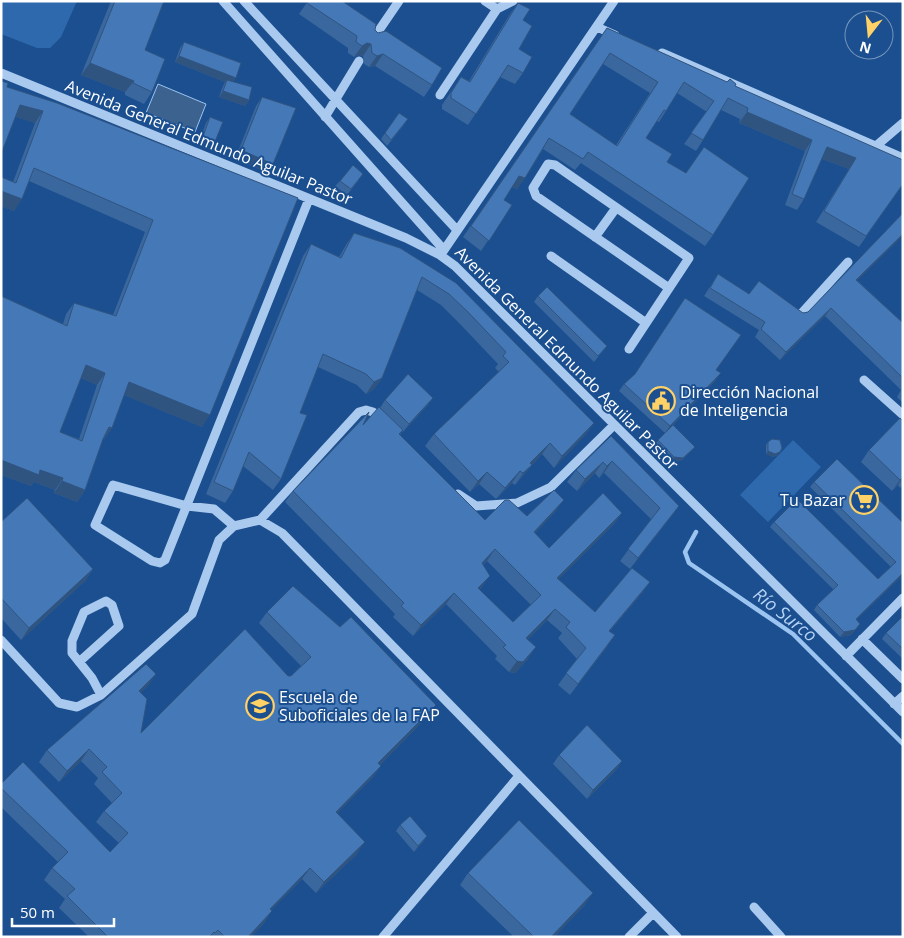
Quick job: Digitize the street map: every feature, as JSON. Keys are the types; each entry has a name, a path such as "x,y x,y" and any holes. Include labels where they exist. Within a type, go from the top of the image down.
{"street":[{"path":"223,1 442,252 614,1"},
{"path":"244,1 457,230"},
{"path":"373,39 399,1"},
{"path":"485,1 497,9"},
{"path":"440,96 497,9 513,1"},
{"path":"597,27 624,38"},
{"path":"652,49 902,157"},
{"path":"325,117 359,61"},
{"name":"Avenida General Edmundo Aguilar Pastor","path":"1,73 442,252 903,712"},
{"path":"876,146 903,122"},
{"path":"629,349 689,258 555,165 548,164 533,188 536,196 669,288"},
{"path":"234,526 214,509 187,506 114,485 95,525 160,564 165,560 187,506 309,199"},
{"path":"595,237 616,208"},
{"path":"551,256 646,323"},
{"path":"800,315 848,262"},
{"path":"864,380 903,415"},
{"path":"1,640 59,703 77,707 101,695 192,614 219,540 234,526 260,520 359,412 366,410 373,412 387,426"},
{"path":"450,487 464,500 476,506 517,503 551,487 614,425"},
{"path":"260,520 282,533 677,937"},
{"path":"846,656 903,598"},
{"path":"79,662 119,626 112,605 106,601 84,612 72,641 72,653 79,662 92,678 101,695"},
{"path":"862,639 903,678"},
{"path":"894,704 903,696"},
{"path":"383,937 519,776"},
{"path":"754,907 781,937"},
{"path":"629,937 653,913"}],"shaded area":[{"path":"1,1 77,1 61,37 50,48 37,48 1,34"},
{"path":"158,84 206,104 195,132 146,113"},
{"path":"793,440 821,467 768,522 740,495"}],"building":[{"path":"115,1 164,1 145,50 165,59 152,92 133,83 134,81 90,63"},
{"path":"308,1 342,1 376,24 375,30 378,33 386,31 442,68 432,85 383,54 377,56 372,53 371,44 367,43 362,46 356,42 357,36 307,3"},
{"path":"518,3 530,9 523,20 532,26 519,49 532,57 523,73 508,65 476,114 451,98 451,93 461,77 470,82"},
{"path":"607,28 727,82 730,79 736,84 735,86 903,160 903,184 866,236 824,211 856,158 827,147 804,199 792,194 812,140 747,112 748,108 728,98 703,140 691,133 714,101 684,82 646,138 672,154 667,162 686,173 704,147 749,178 713,235 588,152 583,159 549,138 525,178 519,176 504,200 512,205 489,241 471,226","holes":["610,53 658,82 617,146 570,114"]},
{"path":"184,42 241,63 236,78 179,56"},
{"path":"227,80 252,87 249,100 223,91"},
{"path":"1,81 8,83 7,87 57,103 298,198 210,415 129,382 112,428 109,427 103,439 85,490 62,481 63,478 40,470 39,475 1,460 1,296 67,326 74,303 116,316 153,220 34,168 22,199 1,191 1,177 16,183 43,111 20,105 1,154","holes":["86,365 105,373 82,441 60,432"]},
{"path":"262,97 296,108 273,164 241,150"},
{"path":"399,113 408,119 391,140 385,133"},
{"path":"210,117 223,122 214,144 202,139"},
{"path":"353,165 363,174 351,189 340,181"},
{"path":"903,213 903,234 856,280 903,323 903,378 831,308 786,352 761,329 765,322 710,288 718,274 749,294 759,281 803,313 808,312"},
{"path":"354,233 400,248 456,283 594,423 562,456 550,443 530,463 532,465 523,473 520,471 505,488 487,472 478,481 434,434 509,362 503,356 506,352 468,312 449,294 422,277 382,378 374,382 366,374 323,354 300,413 307,415 281,479 249,452 233,491 214,482 311,244 341,258"},
{"path":"547,287 607,346 598,356 538,296"},
{"path":"685,298 741,335 716,370 721,373 670,426 624,384 635,374"},
{"path":"408,374 433,398 409,424 385,400"},
{"path":"379,407 403,430 399,434 485,520 505,500 509,500 527,516 554,490 564,500 534,532 549,548 603,493 622,513 557,578 595,612 632,568 650,582 609,631 615,635 578,684 566,673 586,648 566,627 570,622 555,609 526,638 536,647 523,662 517,661 503,647 506,645 454,593 421,625 401,606 404,603 293,491 369,412 363,425","holes":["495,549 541,595 513,622 478,588 490,576 482,563"]},
{"path":"900,418 903,421 903,477 900,480 869,450"},
{"path":"673,425 695,447 683,458 674,457 658,440"},
{"path":"611,436 679,506 638,558 628,549 660,508 612,461 607,466 603,462 585,479 576,470"},
{"path":"772,439 780,440 782,448 780,452 775,454 768,451 768,442"},
{"path":"837,459 903,523 903,573 856,619 860,624 855,630 844,632 817,605 838,585 774,522 797,499 878,579 896,562 814,482"},
{"path":"27,498 93,569 29,628 1,598 1,522"},
{"name":"Escuela de Suboficiales de la FAP","path":"293,586 340,627 351,617 436,705 378,763 381,766 336,812 365,842 324,882 310,868 270,909 272,911 248,937 225,937 218,930 209,937 108,937 67,896 75,889 52,868 68,852 1,788 1,784 23,762 110,852 128,833 104,811 122,793 102,772 107,767 89,749 67,771 47,750 146,664 156,674 139,691 147,699 141,733 245,629 288,676 291,676 311,657 267,612"},
{"path":"903,616 903,649 886,633"},
{"path":"587,725 622,761 593,790 559,755"},
{"path":"410,816 427,836 418,846 400,825"},
{"path":"519,820 593,893 551,937 534,937 468,873"}],"waterway":[{"name":"Río Surco","path":"696,532 685,552 689,563 793,634 903,744"}],"place":[{"name":"Dirección Nacional de Inteligencia","path":"661,401"},
{"name":"Tu Bazar","path":"864,500"},
{"name":"Escuela de Suboficiales de la FAP","path":"260,706"}]}
